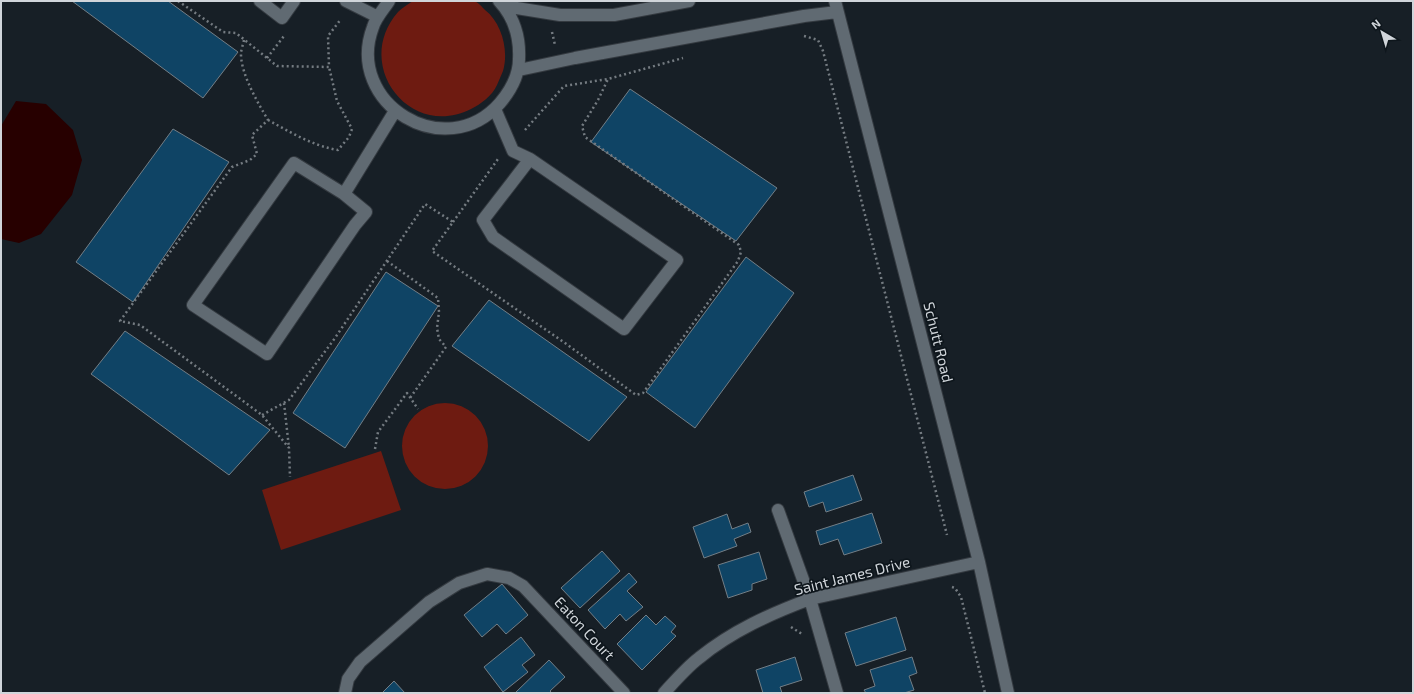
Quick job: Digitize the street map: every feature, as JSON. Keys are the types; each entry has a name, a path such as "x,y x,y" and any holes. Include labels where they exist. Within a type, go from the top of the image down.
{"street":[{"path":"260,1 282,18 294,1"},
{"path":"346,1 378,17"},
{"path":"389,1 373,26 369,41 368,56 370,72 384,100 395,111 408,120 422,126 438,129 453,128 483,118 495,109 506,96 519,70 520,51 518,35 512,20 501,4"},
{"path":"501,4 560,15 614,15 689,1"},
{"path":"519,70 575,58 804,16 836,7"},
{"name":"Schutt Road","path":"836,7 979,562 1008,693"},
{"path":"495,109 513,151 530,159 677,260 624,329 493,237 483,220 530,159"},
{"path":"344,194 395,111"},
{"path":"294,163 344,194 366,212 267,354 193,305 294,163"},
{"path":"778,510 810,600 837,693"},
{"name":"Saint James Drive","path":"664,693 698,658 728,636 789,607 810,600 979,562"},
{"name":"Eaton Court","path":"345,693 348,679 360,662 429,602 459,583 487,574 509,578 523,586 624,693"}],"path":[{"path":"178,1 222,32 236,33 277,66 329,67"},
{"path":"268,120 295,135 329,149 338,150 349,137 352,129 337,101 329,67 328,36 342,16"},
{"path":"551,26 556,47"},
{"path":"267,58 287,33"},
{"path":"525,130 564,86 608,79"},
{"path":"453,222 500,156"},
{"path":"387,261 438,298 440,312 438,328 439,339 446,347 410,398"},
{"path":"375,449 378,432 407,394 418,409"},
{"path":"284,403 289,448"},
{"path":"946,584 955,588 961,597 985,693"},
{"path":"787,626 793,627 803,635"}],"shaded area":[{"path":"413,1 474,1 477,2 496,22 503,38 505,63 495,89 479,105 448,116 427,114 409,106 394,92 385,74 381,54 385,33 398,12"},
{"path":"16,101 46,104 73,130 82,160 72,195 41,234 19,243 1,239 1,126"},
{"path":"445,403 461,406 469,410 481,422 485,430 488,446 485,462 481,470 469,482 461,486 445,489 429,486 421,482 409,470 405,462 402,446 405,430 409,422 421,410 429,406"},
{"path":"381,451 401,510 281,550 262,490"}],"building":[{"path":"72,1 168,1 238,52 203,98"},
{"path":"630,89 777,188 736,241 591,142"},
{"path":"173,129 229,162 133,302 76,262"},
{"path":"746,257 794,293 695,428 646,392"},
{"path":"386,272 438,306 345,448 293,413"},
{"path":"489,300 627,397 589,441 452,346"},
{"path":"125,331 270,430 229,475 91,374"},
{"path":"853,475 862,500 826,512 823,502 809,507 804,492"},
{"path":"872,513 882,543 844,555 838,539 820,545 816,531"},
{"path":"727,514 732,529 748,523 751,532 734,539 737,546 704,558 693,527"},
{"path":"602,551 620,571 580,608 561,588"},
{"path":"759,552 767,579 752,584 752,590 728,598 718,565"},
{"path":"629,573 637,582 627,591 643,607 626,621 620,614 605,629 588,610"},
{"path":"502,584 528,615 506,634 497,624 482,637 464,615"},
{"path":"646,615 656,625 665,616 676,626 671,632 676,636 642,670 617,644"},
{"path":"896,617 906,650 856,666 845,633"},
{"path":"521,637 535,655 522,665 528,672 503,692 484,667"},
{"path":"795,657 802,680 780,687 782,693 763,693 756,670"},
{"path":"912,657 917,673 909,676 914,690 904,693 866,693 864,690 875,686 870,670"},
{"path":"549,660 565,677 550,691 552,693 515,693"},
{"path":"394,681 405,693 382,693"}]}
